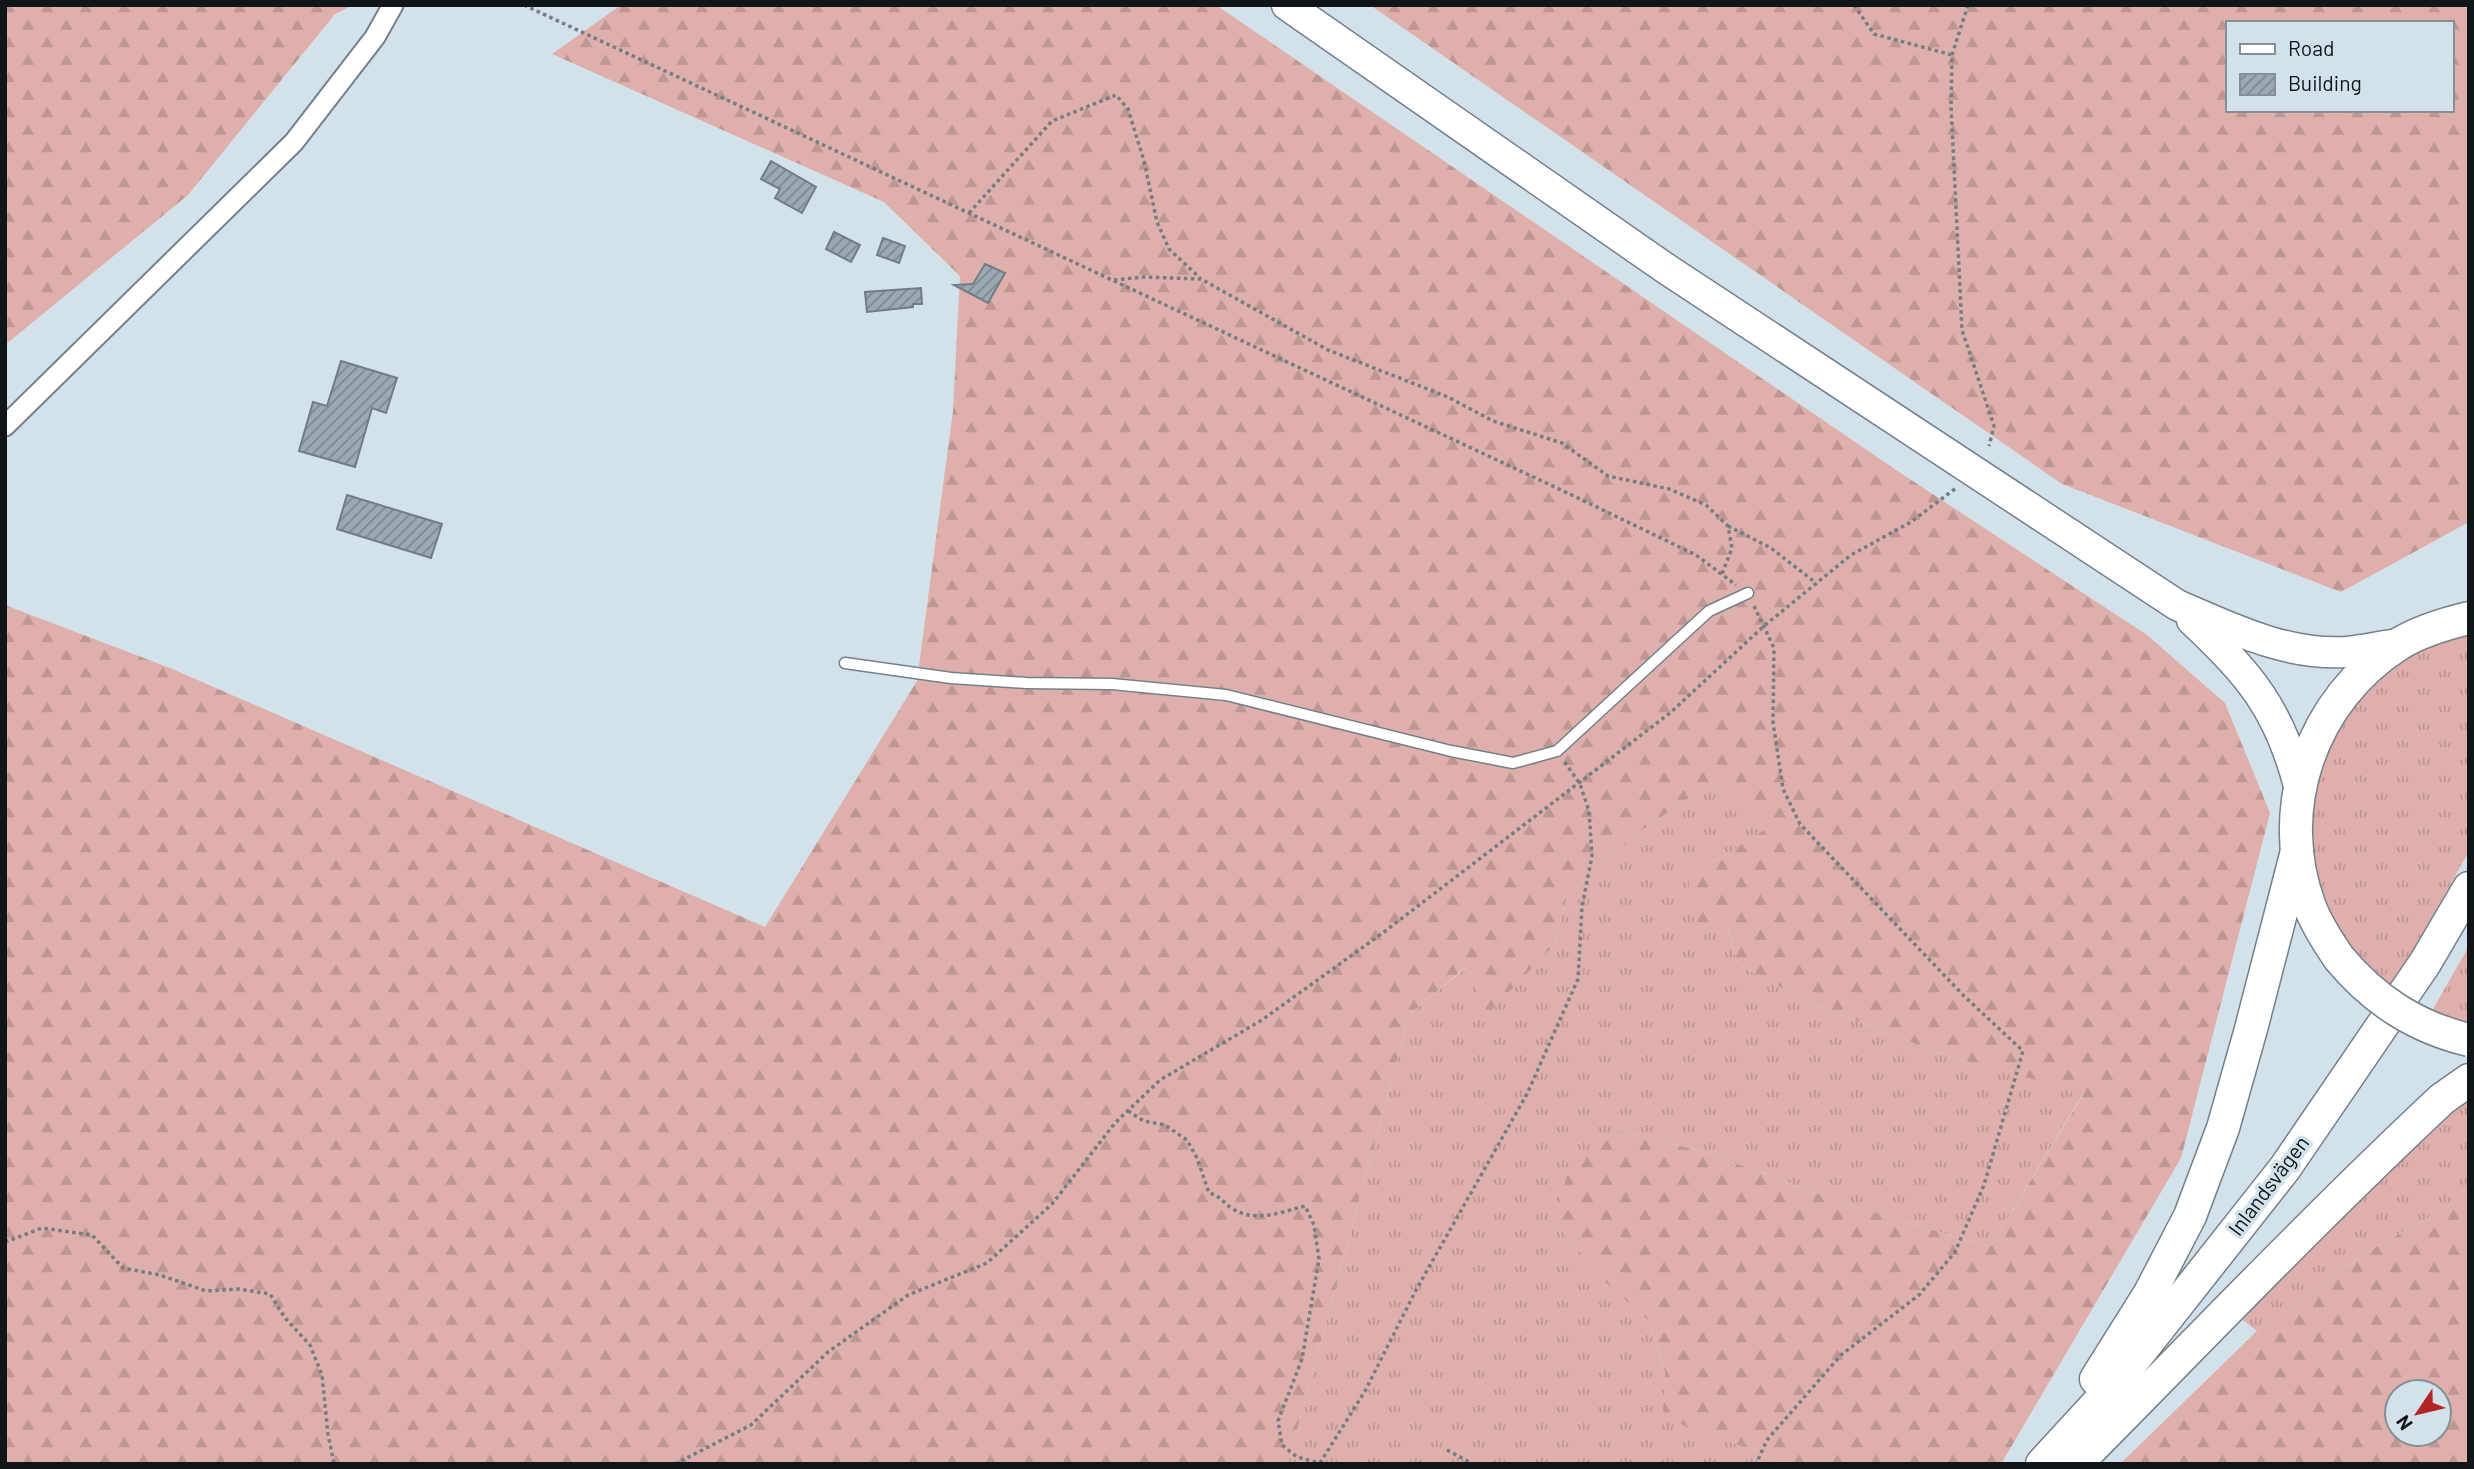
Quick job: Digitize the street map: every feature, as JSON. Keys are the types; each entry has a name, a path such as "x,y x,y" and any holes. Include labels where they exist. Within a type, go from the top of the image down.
{"highway":[{"path":"2469,601 2457,621 2400,643 2361,674 2335,704 2307,757 2299,786 2295,818 2301,879 2310,907 2339,958 2376,997 2399,1013 2423,1025 2469,1040"},
{"path":"2035,1464 2092,1387 2150,1293 2190,1216 2223,1128 2297,851"},
{"name":"Inlandsvägen","path":"2042,1464 2109,1391 2285,1168 2425,963 2469,887"},
{"name":"Inlandsvägen","path":"2064,1464 2097,1429 2297,1182 2432,975 2469,912"},
{"path":"2076,1464 2298,1237 2434,1107 2469,1080"}],"main road":[{"path":"1287,5 1665,268 2177,605 2248,636 2296,649 2345,652 2400,643"},
{"path":"2177,605 2237,662 2255,685 2286,740 2299,786"}],"street":[{"path":"5,426 294,142 375,37 393,5"}],"lane":[{"path":"845,663 951,678 1026,683 1112,684 1226,695 1451,751 1514,763 1557,751 1709,611 1748,593"}],"path":[{"path":"524,5 1576,497 1696,555 1748,593 1774,648 1773,722 1783,789 1800,824 1965,997 2023,1051 1984,1185 1955,1252 1919,1295 1841,1355 1767,1440 1756,1464"},
{"path":"1854,5 1874,34 1952,55"},
{"path":"1968,5 1952,55 1951,104 1962,330 1994,426 1989,446"},
{"path":"969,213 1052,121 1116,95 1128,110 1144,161 1157,222 1169,249 1201,279 1328,349 1448,397 1493,421 1562,443 1608,476 1669,489 1706,505 1728,526 1771,548 1816,583"},
{"path":"1113,281 1144,277 1201,279"},
{"path":"675,1464 751,1425 828,1352 908,1295 987,1263 1052,1204 1115,1123 1160,1080 1262,1020 1384,932 1670,713 1764,626 1852,555 1911,522 1966,480"},
{"path":"1722,574 1732,548 1728,526"},
{"path":"1128,1111 1144,1121 1165,1125 1187,1140 1209,1194 1219,1195 1233,1210 1264,1217 1305,1206 1314,1225 1319,1258 1302,1359 1278,1421 1282,1445 1297,1457 1321,1463 1365,1391 1416,1290 1527,1094 1578,979 1582,907 1592,856 1589,811 1580,784 1557,751"},
{"path":"5,1242 42,1228 92,1235 123,1268 160,1275 206,1291 239,1289 270,1294 285,1318 310,1345 322,1375 334,1464"},
{"path":"1447,1450 1473,1464"}],"green space":[{"path":"5,5 353,5 335,14 188,195 5,345"},
{"path":"621,5 1216,5 1896,470 2147,635 2225,703 2270,813 2181,1158 2001,1464 1795,1464 1692,1430 1663,1414 1665,1372 1649,1321 1609,1286 1555,1223 1568,1170 1620,1131 1705,1152 1852,1206 1990,1247 2084,1093 1944,1055 1809,1002 1737,964 1727,924 1695,923 1687,871 1721,858 1767,828 1712,782 1638,833 1567,895 1555,944 1488,1014 1466,967 1409,1015 1288,1464 5,1464 5,605 170,668 765,927 917,681 953,411 960,276 884,202 552,54"},
{"path":"1370,5 2469,5 2469,522 2341,592 2062,484"},
{"path":"2469,632 2469,851 2390,993 2367,973 2331,923 2311,865 2310,803 2327,745 2361,694 2408,655 2436,641"},
{"path":"1712,782 1768,828 1721,858 1687,871 1727,924 1737,964 1809,1002 1944,1055 2084,1092 1990,1247 1852,1206 1705,1152 1620,1131 1555,1223 1609,1286 1649,1321 1665,1372 1664,1414 1693,1430 1795,1464 1288,1464 1409,1015 1467,967 1488,1013 1555,944 1567,895 1638,833"},
{"path":"2469,946 2469,1028 2429,1016"},
{"path":"2469,1090 2469,1195 2369,1251 2257,1331 2243,1320 2309,1243"},
{"path":"2469,1195 2469,1464 2120,1464 2257,1331 2369,1251"}],"building":[{"path":"771,161 816,187 802,213 775,198 780,189 761,179"},
{"path":"834,232 860,245 851,262 826,249"},
{"path":"883,238 905,246 899,263 877,255"},
{"path":"985,264 1005,273 988,303 954,285 973,284"},
{"path":"921,288 922,304 867,312 865,292"},
{"path":"341,361 397,378 386,413 372,408 355,467 299,451 313,402 327,406"},
{"path":"347,495 442,524 431,558 337,529"}]}
